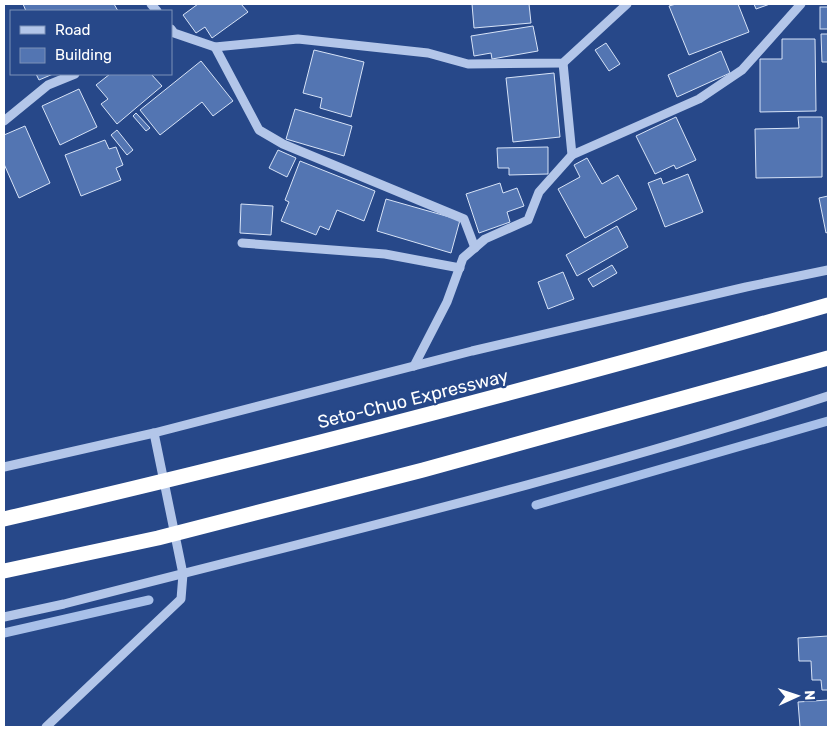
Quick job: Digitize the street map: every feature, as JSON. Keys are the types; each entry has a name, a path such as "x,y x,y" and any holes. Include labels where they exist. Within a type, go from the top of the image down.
{"highway":[{"name":"Seto-Chuo Expressway","path":"4,519 146,486 411,419 651,356 828,305"},
{"path":"4,571 158,538 404,475 828,358"}],"street":[{"path":"172,32 215,47 298,38 428,53 468,64 563,63 627,4"},
{"path":"414,366 448,302 463,258 485,239 528,220 539,192 572,155 699,99 742,70 802,4"},
{"path":"215,47 259,130 283,144 464,219 475,248"},
{"path":"563,63 572,155"},
{"path":"4,121 48,85 72,75"},
{"path":"242,243 385,254 460,268"},
{"path":"4,466 154,433 414,366 727,291 828,270"},
{"path":"4,617 183,574 491,494 743,423 828,396"},
{"path":"46,727 181,599 183,574 154,433"}],"building":[{"path":"23,4 114,4 117,10 26,10"},
{"path":"198,4 241,4 248,12 212,38 205,27 196,33 183,15"},
{"path":"472,4 529,4 531,23 474,28"},
{"path":"676,4 738,4 749,32 689,55 669,6"},
{"path":"754,4 770,4 756,9"},
{"path":"820,7 828,7 828,29 820,29"},
{"path":"533,26 538,51 492,59 491,53 474,56 471,36"},
{"path":"821,34 828,34 828,62 822,62"},
{"path":"782,39 815,39 816,111 760,112 760,59 782,59"},
{"path":"606,43 620,64 609,71 595,50"},
{"path":"314,50 364,62 351,117 320,108 322,98 303,93"},
{"path":"721,51 730,73 677,97 668,75"},
{"path":"201,61 233,101 213,116 202,102 160,135 140,110"},
{"path":"554,73 560,137 513,142 506,78"},
{"path":"36,75 51,75 39,80"},
{"path":"109,75 152,75 162,86 117,124 101,104 108,99 96,85"},
{"path":"79,89 97,127 60,145 42,106"},
{"path":"295,109 352,126 344,156 286,139"},
{"path":"136,113 150,128 146,131 133,116"},
{"path":"676,117 696,160 676,169 674,165 655,174 636,136"},
{"path":"798,117 822,117 822,177 756,178 755,129 799,128"},
{"path":"25,126 50,183 19,198 4,164 4,135"},
{"path":"117,130 133,150 127,155 111,135"},
{"path":"105,140 109,149 116,147 123,165 116,168 121,180 81,196 65,155"},
{"path":"548,147 548,174 509,175 509,168 498,168 497,148"},
{"path":"278,150 296,158 287,177 269,168"},
{"path":"587,158 602,184 618,175 637,209 585,238 558,189 580,177 574,165"},
{"path":"300,161 375,191 364,221 337,210 329,230 320,226 316,235 281,221 289,202 285,200"},
{"path":"688,174 703,212 665,227 648,183 661,178 663,184"},
{"path":"500,183 503,193 517,188 524,206 507,212 510,222 479,233 466,194"},
{"path":"828,196 828,232 826,233 819,198"},
{"path":"386,199 460,220 451,253 377,231"},
{"path":"241,204 273,206 271,235 240,233"},
{"path":"617,226 628,247 577,276 566,255"},
{"path":"612,265 617,273 593,287 588,279"},
{"path":"563,272 574,299 548,309 538,282"},
{"path":"828,636 828,690 822,690 821,680 812,680 811,661 799,661 798,638"},
{"path":"828,700 828,727 800,727 798,702"}],"waterway":[{"path":"536,505 828,421"},
{"path":"4,633 149,600"}]}
